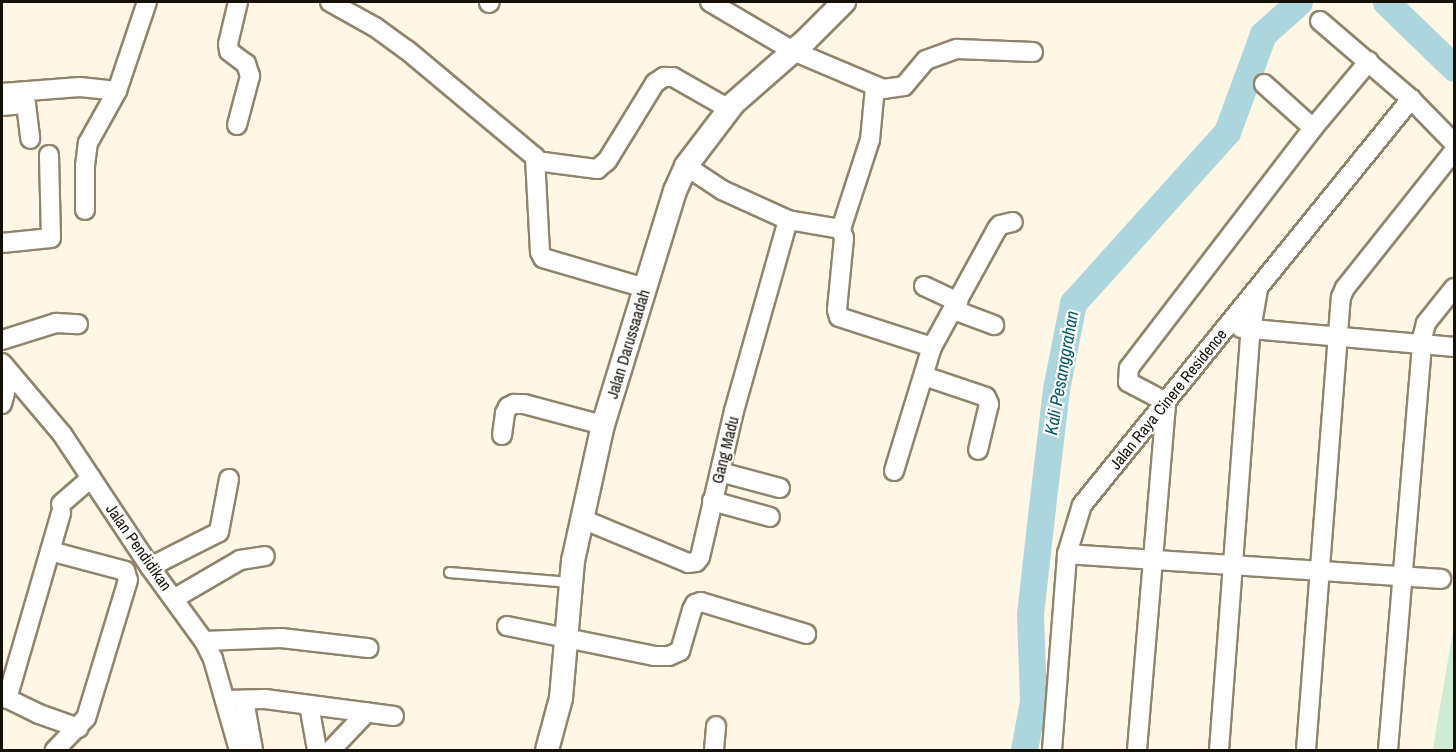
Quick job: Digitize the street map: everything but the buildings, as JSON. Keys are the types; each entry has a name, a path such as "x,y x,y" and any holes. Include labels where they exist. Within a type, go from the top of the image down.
{"street":[{"path":"85,210 85,166 88,143 117,91 147,2"},
{"path":"237,125 250,76 246,64 229,51 228,44 238,2"},
{"path":"330,2 375,27 407,50 531,153 536,161 540,252 543,258 645,288"},
{"path":"710,2 793,51 875,87 890,90 904,86 926,60 957,49 1033,52"},
{"name":"Jalan Darussaadah","path":"547,750 561,698 572,582 582,519 603,425 645,288 686,166 729,109 750,87 793,51 844,2"},
{"path":"1320,21 1369,61 1455,143"},
{"path":"1137,750 1166,402 1128,382 1129,368 1313,128 1369,61"},
{"path":"536,161 597,169 607,161 655,84 664,77 673,77 729,109"},
{"path":"1264,84 1313,128"},
{"path":"2,93 80,87 117,91"},
{"path":"875,87 870,140 841,229 844,238 837,310 839,316 932,347"},
{"name":"Jalan Raya Cinere Residence","path":"1052,750 1067,554 1082,505 1411,99"},
{"path":"2,106 26,104 30,139"},
{"path":"1306,750 1318,570 1341,297 1345,288 1455,150"},
{"path":"2,243 51,238 49,155"},
{"path":"686,166 722,190 788,220 841,229"},
{"name":"Gang Madu","path":"582,519 688,562 696,562 700,558 734,411 788,220"},
{"path":"894,471 932,347 997,229 1000,225 1013,222"},
{"path":"924,286 956,306 994,325"},
{"path":"1388,750 1426,323 1455,288"},
{"path":"1219,750 1251,329 1258,289"},
{"path":"2,340 56,323 78,324"},
{"path":"1227,327 1455,347"},
{"path":"2,399 6,369"},
{"name":"Jalan Pendidikan","path":"6,369 62,434 150,567 175,598 204,641 225,700 238,750"},
{"path":"924,376 986,397 989,404 978,450"},
{"path":"502,435 506,412 508,407 514,404 524,404 603,425"},
{"path":"720,472 780,488"},
{"path":"79,728 4,698 50,551 61,508 91,478"},
{"path":"150,567 219,532 229,479"},
{"path":"712,501 770,517"},
{"path":"50,551 125,571 128,580 90,709 79,728 55,750"},
{"path":"1067,554 1441,579"},
{"path":"175,598 240,560 265,556"},
{"path":"507,626 654,656 669,656 680,651 692,610 695,604 701,602 806,634"},
{"path":"204,641 281,638 368,648"},
{"path":"225,700 265,699 394,716"},
{"path":"244,700 253,750"},
{"path":"309,705 316,750"},
{"path":"331,750 367,712"},
{"path":"714,750 716,726"}],"lane":[{"path":"449,572 572,582"}],"green space":[{"path":"1453,631 1454,750 1433,750 1435,736"}],"waterway":[{"name":"Kali Pesanggrahan","path":"1024,750 1033,701 1030,614 1056,389 1073,303 1227,132 1263,34 1299,2"},
{"name":"Kali Pesanggrahan","path":"1386,2 1454,68"}]}
